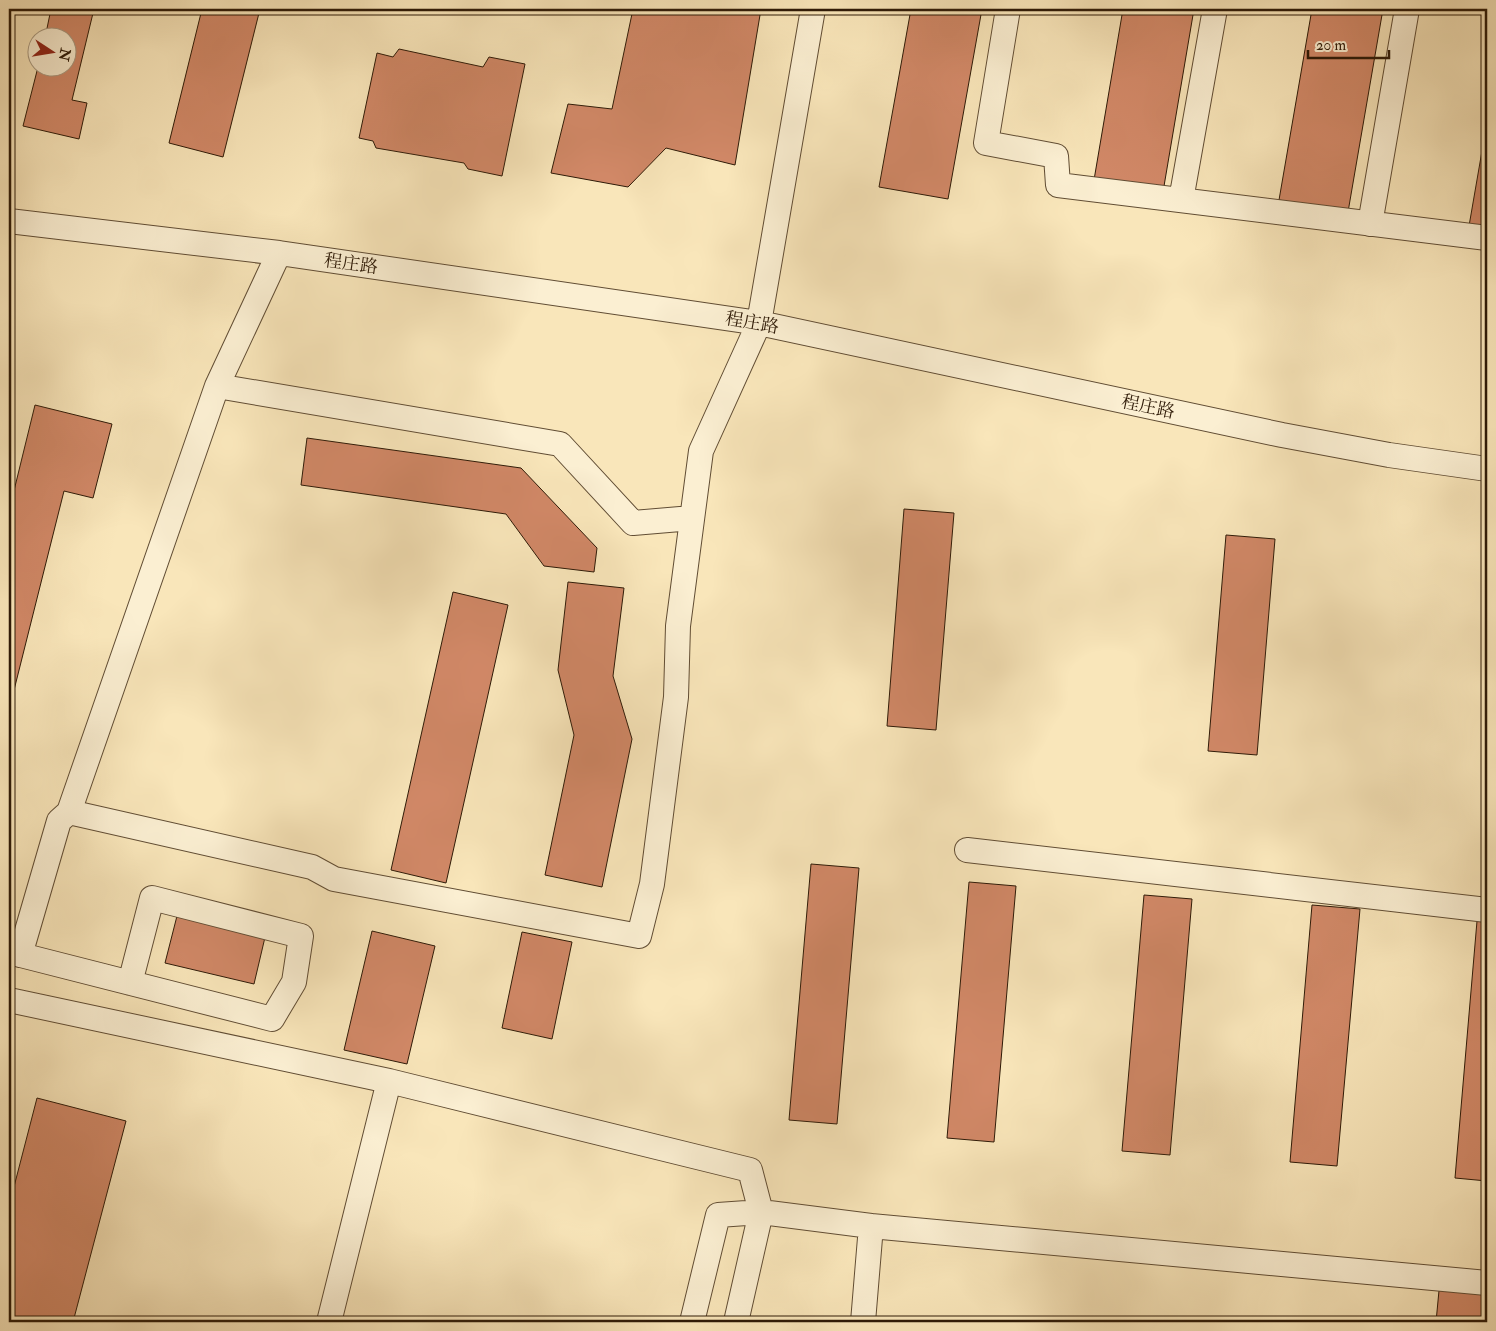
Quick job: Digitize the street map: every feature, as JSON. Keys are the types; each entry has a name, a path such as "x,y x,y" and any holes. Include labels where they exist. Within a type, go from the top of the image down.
{"street":[{"path":"69,812 312,867 334,879 639,936 652,884 675,707 678,626 702,451 759,323 813,9"},
{"path":"1008,9 986,143 1056,156 1058,184 1487,238"},
{"path":"1181,200 1215,9"},
{"path":"1370,224 1407,9"},
{"name":"程庄路","path":"9,222 279,253 759,323 1282,435 1389,455 1487,469"},
{"path":"130,984 152,898 301,936 294,982 272,1019 130,984 14,954 59,821 69,812 217,386 279,253"},
{"path":"217,386 560,444 633,523 692,518"},
{"path":"967,850 1487,910"},
{"path":"9,1000 389,1081 750,1170 761,1212 736,1322"},
{"path":"330,1322 389,1081"},
{"path":"692,1322 718,1215 761,1212 871,1226 1487,1283"},
{"path":"863,1322 871,1226"}],"building":[{"path":"51,9 94,9 78,75 78,28 47,28"},
{"path":"202,9 260,9 223,157 169,143"},
{"path":"633,9 761,9 735,165 666,148 628,187 551,173 568,104 612,109"},
{"path":"911,9 982,9 948,199 879,187"},
{"path":"1123,9 1194,9 1163,192 1094,180"},
{"path":"1312,9 1383,9 1348,212 1279,200"},
{"path":"399,49 483,67 489,57 525,64 502,176 468,169 464,163 376,148 373,141 359,138 377,53 393,57"},
{"path":"35,78 77,78 72,100 87,103 79,139 23,126"},
{"path":"1487,122 1487,229 1469,226"},
{"path":"35,405 112,424 93,498 64,491 9,710 9,511"},
{"path":"307,438 521,468 597,548 594,572 544,566 506,514 301,485"},
{"path":"904,509 954,513 936,730 887,726"},
{"path":"1226,535 1275,539 1257,755 1208,751"},
{"path":"568,582 624,588 613,676 632,739 602,887 545,875 574,735 558,670"},
{"path":"453,592 508,605 446,883 391,870"},
{"path":"811,864 859,868 837,1124 789,1120"},
{"path":"969,882 1016,886 994,1142 947,1138"},
{"path":"1144,895 1192,899 1170,1155 1122,1151"},
{"path":"1312,905 1360,909 1337,1166 1290,1162"},
{"path":"178,912 266,933 254,984 165,963"},
{"path":"1477,921 1487,922 1487,1181 1455,1178"},
{"path":"372,931 435,946 407,1064 344,1050"},
{"path":"522,932 572,942 552,1039 502,1028"},
{"path":"37,1098 126,1121 73,1322 9,1322 9,1206"},
{"path":"1440,1280 1487,1284 1487,1322 1436,1322"}]}
